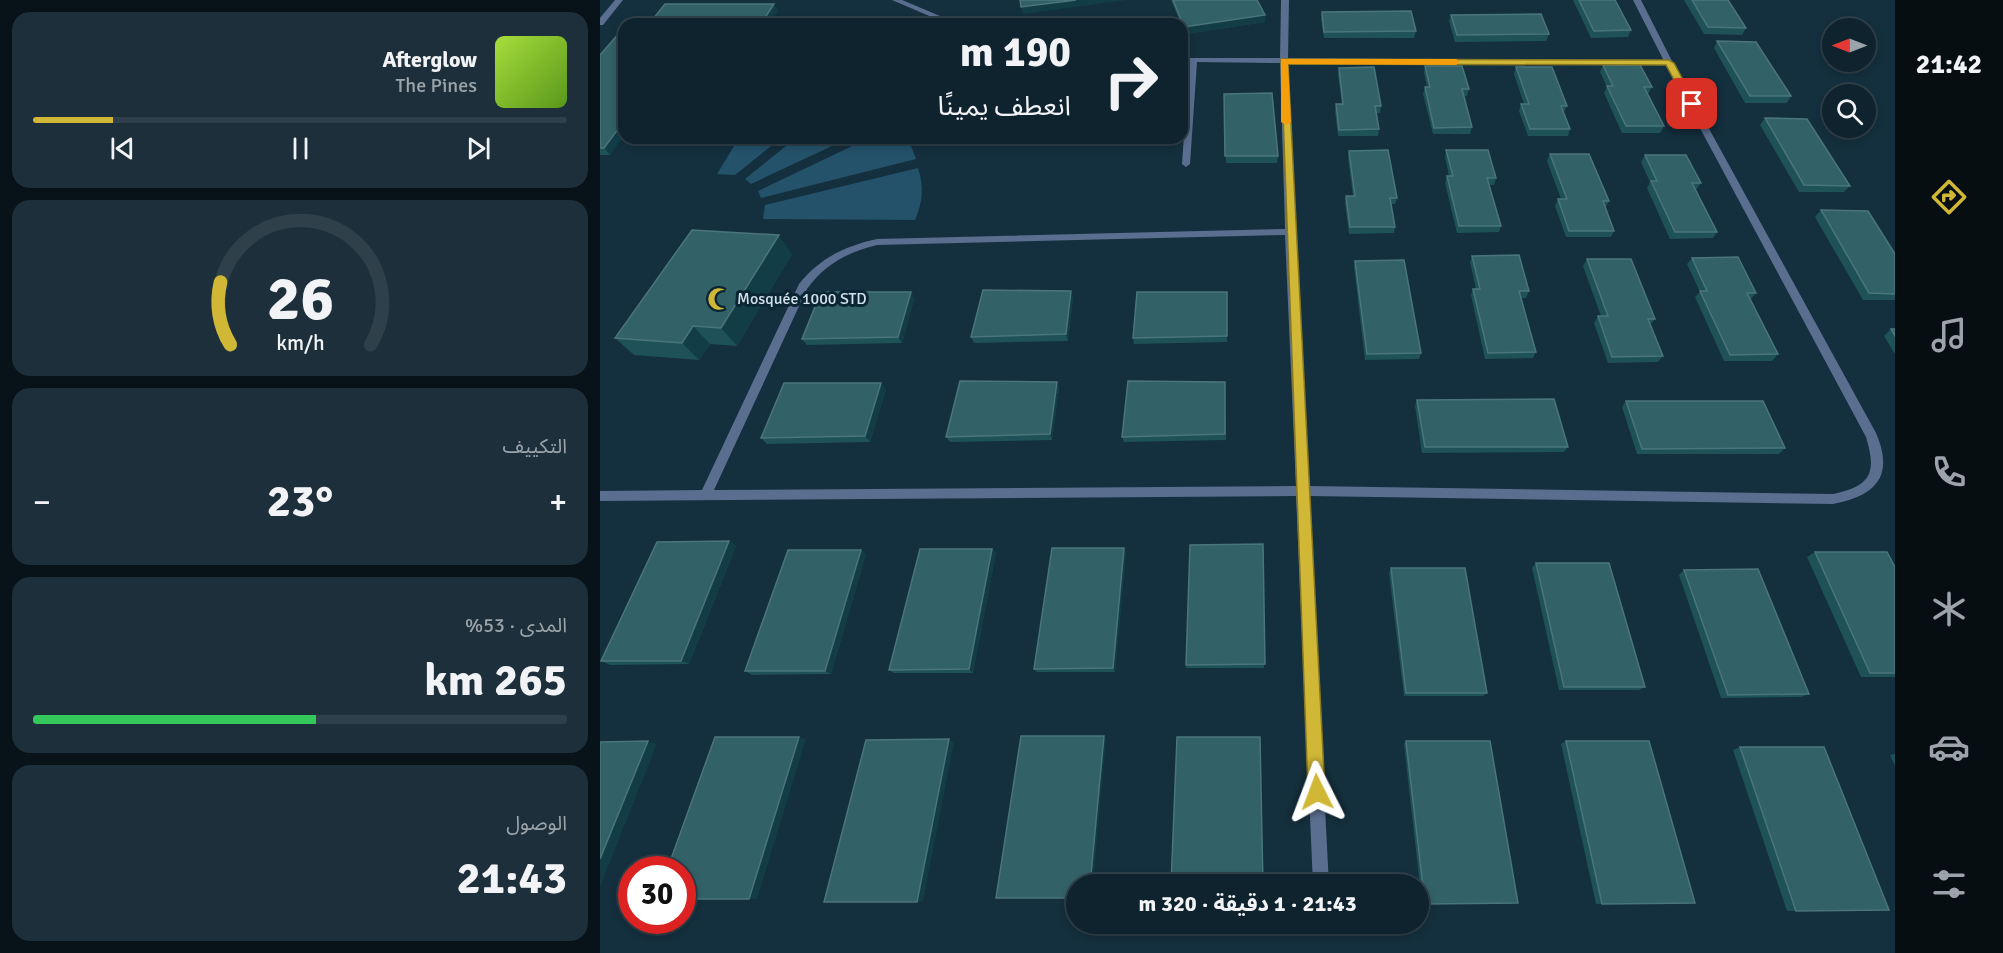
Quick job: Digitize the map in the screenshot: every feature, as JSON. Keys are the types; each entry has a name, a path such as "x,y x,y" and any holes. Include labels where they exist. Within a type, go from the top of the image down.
{"street":[{"path":"600,22 620,0"},
{"path":"896,0 940,18"},
{"path":"1285,0 1284,61 1290,232 1321,874"},
{"path":"600,496 1302,490 1833,499 1851,496 1873,480 1880,464 1872,436 1637,0"},
{"path":"1188,61 1669,63"},
{"path":"1188,135 1193,61"},
{"path":"1186,164 1187,144"},
{"path":"706,495 803,287 813,272 843,252 877,242 1290,232"}],"shaded area":[{"path":"735,144 774,144 735,175 717,174"},
{"path":"789,144 836,144 751,184 745,179"},
{"path":"856,144 910,144 916,159 761,198 758,191"},
{"path":"918,168 922,194 915,220 763,219 765,205"}],"building":[{"path":"1020,0 1076,0 1021,7"},
{"path":"1173,0 1257,0 1265,15 1188,26 1188,18 1180,18"},
{"path":"1579,0 1615,0 1631,30 1594,31"},
{"path":"1692,0 1728,0 1746,28 1708,27"},
{"path":"665,4 774,4 765,18 654,18"},
{"path":"1411,11 1416,31 1324,32 1322,12"},
{"path":"1541,14 1549,34 1457,35 1451,15"},
{"path":"618,34 618,129 604,148 600,148 600,55"},
{"path":"1717,41 1756,42 1791,96 1750,96"},
{"path":"1603,65 1640,65 1652,87 1644,87 1664,126 1626,126 1607,86 1613,86"},
{"path":"1425,66 1462,66 1469,89 1462,89 1472,127 1434,128 1425,87 1430,87"},
{"path":"1374,67 1381,106 1375,106 1379,129 1339,130 1336,104 1343,104 1339,68"},
{"path":"1516,67 1552,67 1567,106 1561,106 1570,129 1530,129 1521,104 1529,104"},
{"path":"1272,93 1278,156 1225,156 1224,94"},
{"path":"1765,118 1807,119 1850,186 1804,185"},
{"path":"1388,150 1397,198 1390,198 1395,227 1350,227 1346,196 1355,196 1349,151"},
{"path":"1446,150 1488,150 1496,178 1487,178 1501,226 1459,226 1447,176 1453,176"},
{"path":"1550,154 1589,154 1609,201 1603,201 1614,231 1569,231 1558,199 1567,199"},
{"path":"1645,155 1686,155 1701,183 1692,183 1717,232 1675,232 1651,181 1657,181"},
{"path":"1821,210 1868,211 1895,254 1895,294 1869,293"},
{"path":"692,230 779,235 721,328 693,326 682,343 615,338"},
{"path":"1519,255 1529,291 1519,291 1536,352 1488,353 1473,289 1480,289 1472,256"},
{"path":"1738,257 1756,293 1747,293 1778,354 1730,355 1700,291 1707,291 1692,258"},
{"path":"1587,259 1631,259 1655,319 1648,319 1663,356 1612,357 1598,316 1608,316"},
{"path":"1404,260 1421,353 1367,354 1355,261"},
{"path":"983,290 1071,291 1066,334 971,337"},
{"path":"821,292 911,292 898,337 802,339"},
{"path":"1137,292 1227,292 1227,336 1133,338"},
{"path":"960,381 1057,382 1050,434 946,437"},
{"path":"1128,381 1225,382 1225,434 1122,437"},
{"path":"784,383 881,383 865,436 761,438"},
{"path":"1554,399 1568,447 1425,447 1417,400"},
{"path":"1626,401 1763,401 1785,448 1642,449"},
{"path":"729,541 681,661 601,661 657,542"},
{"path":"1263,544 1265,664 1186,665 1190,545"},
{"path":"1052,548 1124,548 1113,668 1034,669"},
{"path":"920,549 992,549 969,669 889,670"},
{"path":"788,550 861,550 825,671 745,671"},
{"path":"1815,552 1887,552 1895,567 1895,673 1870,673"},
{"path":"1536,563 1609,563 1645,687 1564,687"},
{"path":"1391,568 1465,568 1487,693 1406,693"},
{"path":"1758,569 1809,694 1728,695 1684,570"},
{"path":"1021,736 1104,736 1091,874 1066,874 1066,898 996,898"},
{"path":"715,737 799,737 749,899 696,899 696,856 672,856"},
{"path":"1177,737 1260,737 1263,874 1171,874"},
{"path":"949,739 917,902 824,902 866,740"},
{"path":"648,741 600,859 600,742"},
{"path":"1406,741 1490,741 1518,903 1429,904 1429,874 1422,874"},
{"path":"1566,741 1649,741 1695,903 1602,904"},
{"path":"1740,747 1824,747 1889,910 1796,911"}],"slow traffic":[{"path":"1286,122 1284,61 1456,62"}],"place":[{"name":"Mosquée 1000 STD","path":"719,299"}],"route":[{"path":"1317,792 1284,61 1669,63 1692,104"}]}
